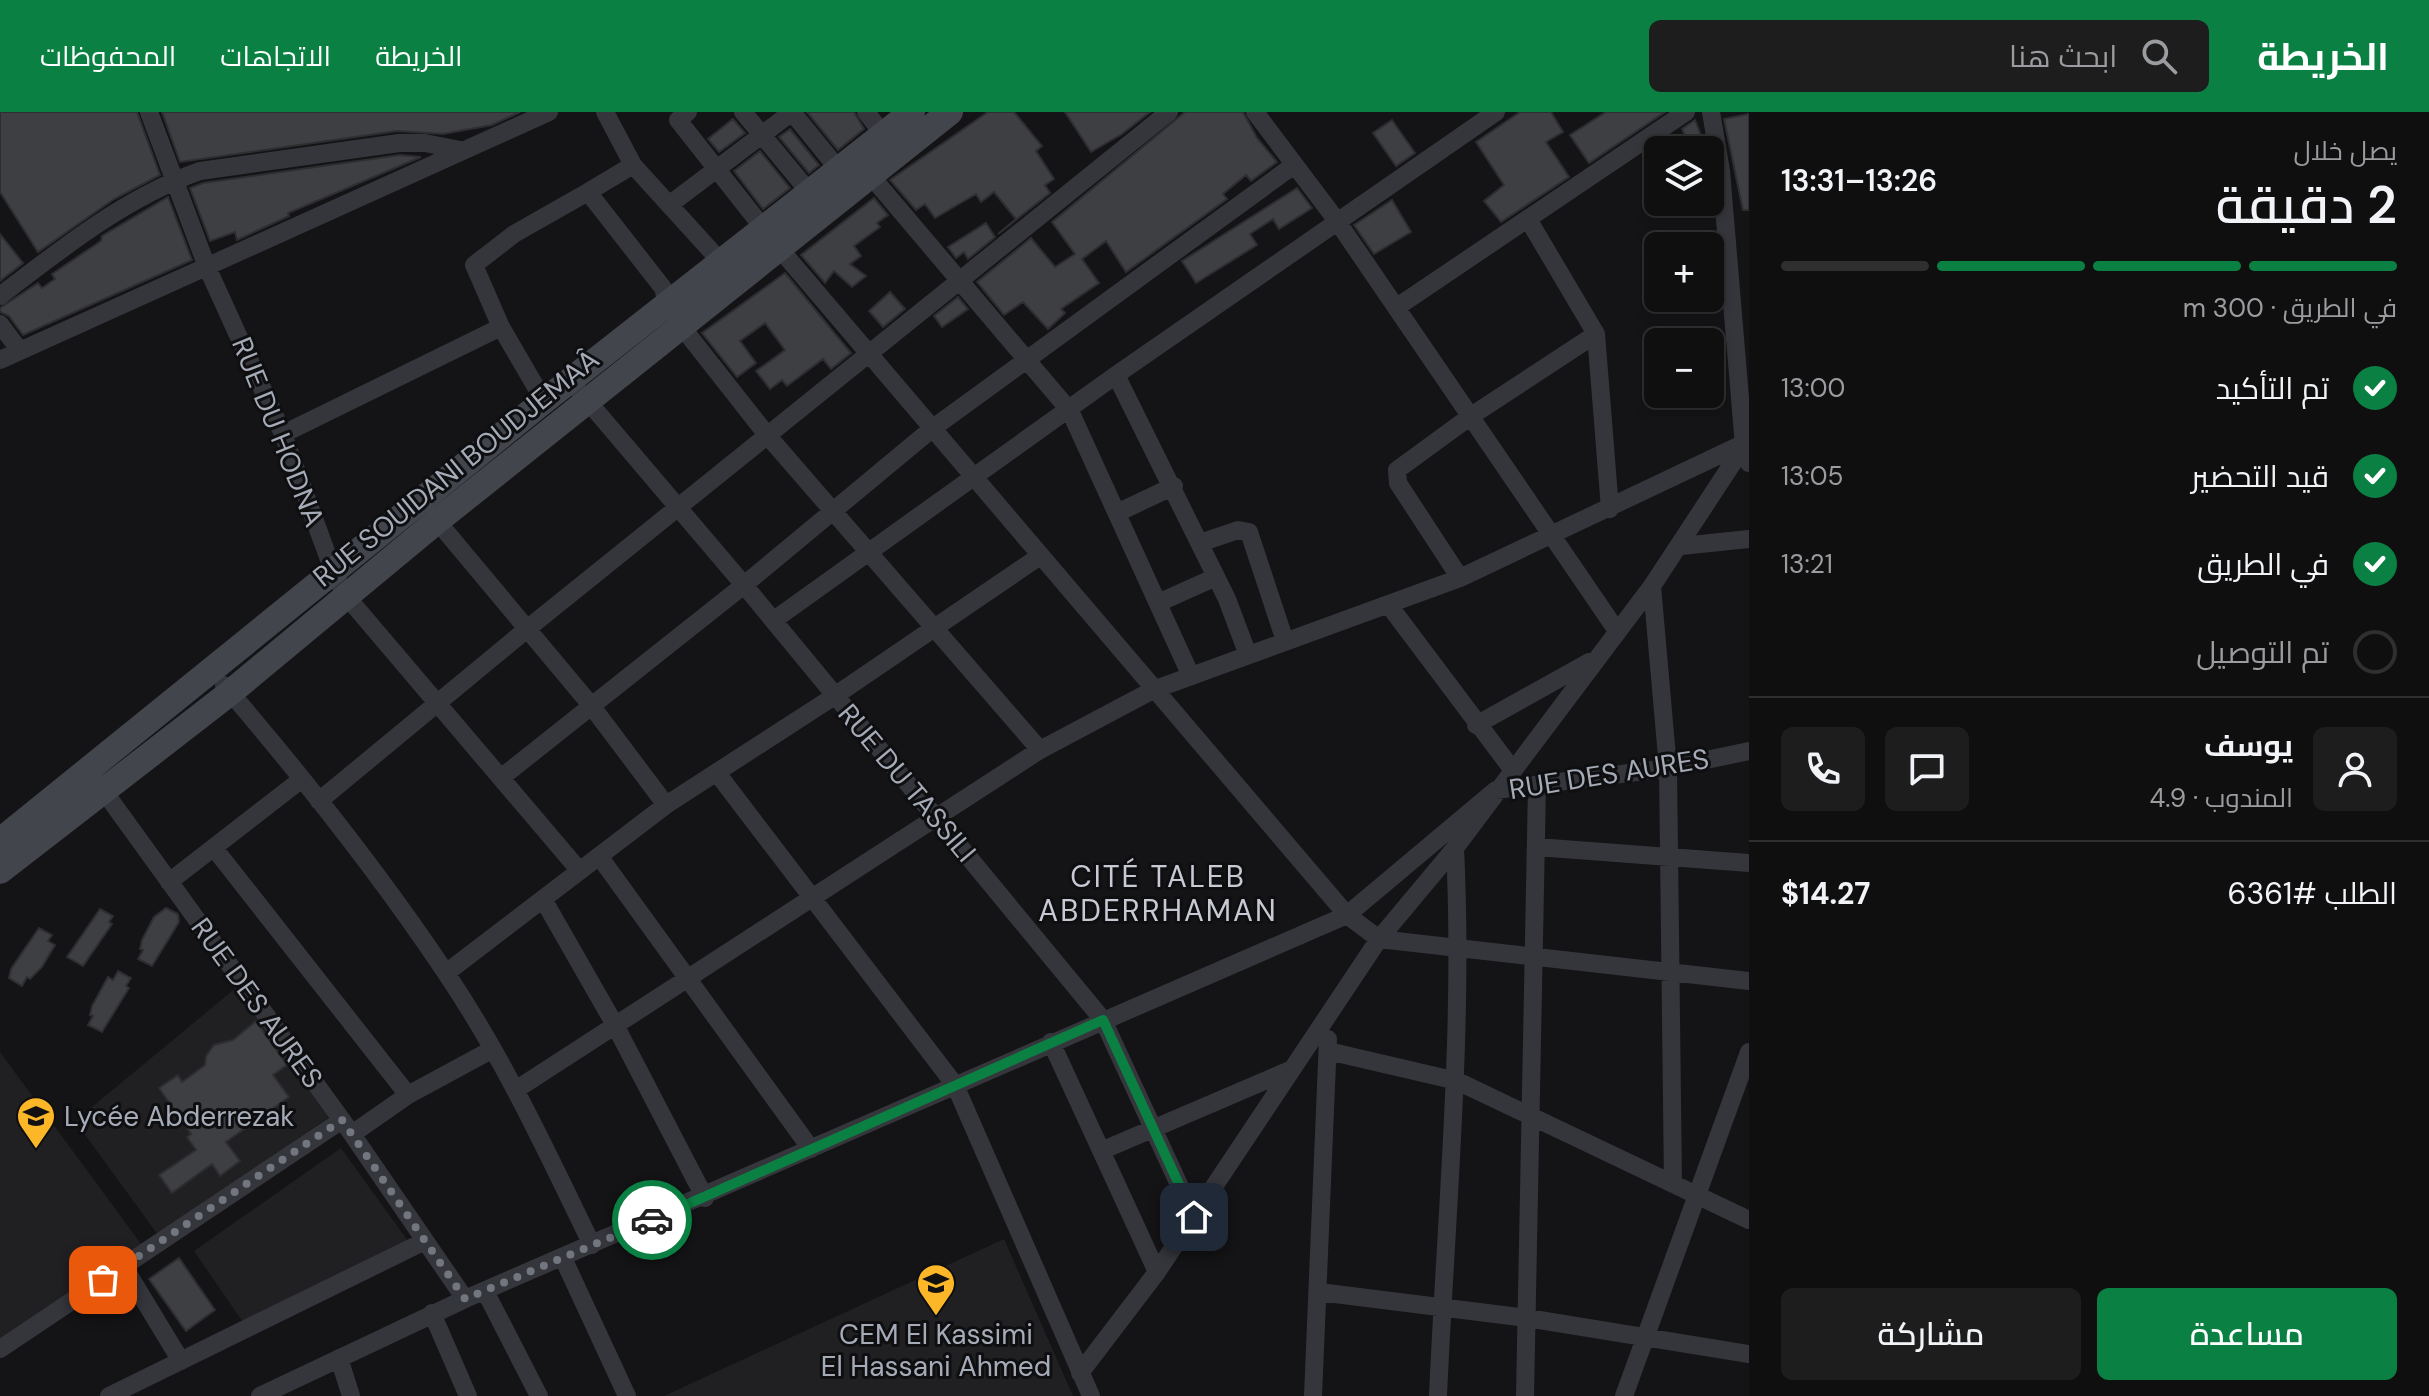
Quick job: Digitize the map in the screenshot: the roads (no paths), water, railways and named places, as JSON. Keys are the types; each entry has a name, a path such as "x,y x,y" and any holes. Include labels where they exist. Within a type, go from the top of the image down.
{"main road":[{"name":"RUE SOUIDANI BOUDJEMAÂ","path":"0,871 212,671 544,401 570,381 675,316 772,239 810,193 912,112"},
{"name":"RUE SOUIDANI BOUDJEMAÂ","path":"0,841 231,692 437,521 590,403 723,264 772,239 871,176 950,112"}],"street":[{"name":"RUE DU HODNA","path":"149,112 207,267 283,434 334,573 347,597 579,870"},
{"path":"0,360 549,112"},
{"path":"605,112 633,165 723,264"},
{"path":"688,112 678,120 772,239 1347,915 1379,939 1749,981"},
{"path":"743,112 810,193"},
{"path":"669,205 792,112 839,170"},
{"path":"866,112 883,134"},
{"path":"319,801 439,705 527,629 1169,112"},
{"path":"1255,112 1397,307 1617,631"},
{"path":"774,620 974,475 1070,411 1116,375 1496,112"},
{"path":"1397,307 1686,112"},
{"path":"1080,1373 1157,1272 1379,939 1455,848 1652,586 1747,450 1742,338 1711,112"},
{"path":"0,296 67,245 175,180 227,165 399,143 425,143 460,150"},
{"path":"544,401 501,327 475,270 477,261 633,165"},
{"path":"502,777 590,704 744,585 933,428 1294,165"},
{"path":"871,176 1070,411 1191,676"},
{"path":"588,192 663,288 675,316 767,435 870,550 933,628 1040,750"},
{"path":"1528,219 1596,334 1610,509"},
{"path":"0,324 20,351"},
{"path":"283,434 501,327"},
{"path":"1460,578 1396,476 1401,464 1596,334"},
{"path":"1116,375 1174,486 1248,655"},
{"name":"RUE DU TASSILI","path":"570,381 774,620 833,697 938,818 1103,1020 1194,1217"},
{"path":"517,1089 1040,750 1153,690 1460,578 1747,450"},
{"path":"1117,513 1174,486"},
{"path":"437,521 590,704 666,805"},
{"path":"1200,543 1238,530 1249,532 1285,641"},
{"path":"1681,546 1749,539"},
{"path":"446,973 666,805 833,697 1040,556"},
{"path":"1158,603 1216,577"},
{"path":"1652,586 1668,768 1673,1184"},
{"path":"1388,604 1512,769"},
{"path":"1476,725 1596,658"},
{"path":"212,671 302,779 446,973 517,1089 592,1245"},
{"name":"RUE DES AURES","path":"97,781 347,1127 465,1299 705,1198 1051,1042 1347,915 1496,790 1668,768 1749,751"},
{"path":"717,773 955,1085 1091,1396"},
{"path":"169,882 302,779"},
{"path":"1525,1396 1537,786"},
{"path":"1537,847 1749,863"},
{"path":"214,848 408,1095"},
{"path":"1438,1396 1457,1081 1460,948 1455,848"},
{"path":"599,856 685,979 811,1149"},
{"path":"543,899 615,1025 705,1198"},
{"path":"1313,1396 1328,1015"},
{"path":"1051,1042 1157,1272"},
{"path":"0,1349 347,1127 493,1049"},
{"path":"1328,1051 1457,1081 1749,1220"},
{"path":"1624,1396 1749,1052"},
{"path":"1101,1151 1290,1070"},
{"path":"109,1396 425,1241"},
{"path":"563,1258 627,1396"},
{"path":"124,1267 181,1361"},
{"path":"485,1291 539,1396"},
{"path":"1319,1292 1527,1318 1749,1354"},
{"path":"260,1396 465,1299"},
{"path":"432,1313 468,1396"},
{"path":"339,1358 351,1396"}],"place":[{"name":"Lycée Abderrezak","path":"36,1150"},
{"name":"CEM El Kassimi El Hassani Ahmed","path":"936,1317"}],"district":[{"name":"CITÉ TALEB ABDERRHAMAN","path":"1158,893"}]}
